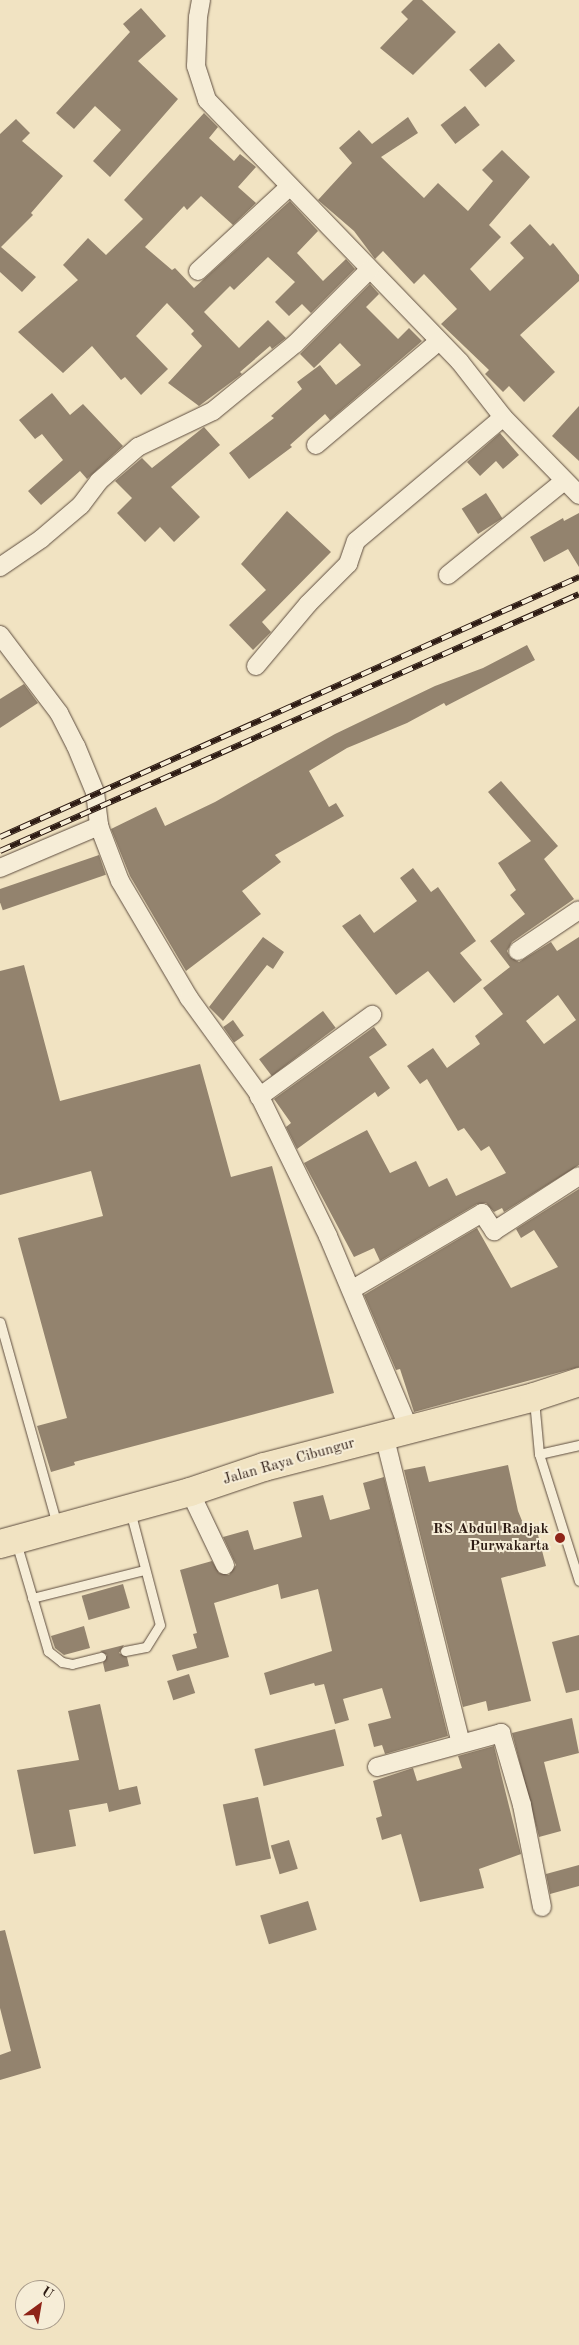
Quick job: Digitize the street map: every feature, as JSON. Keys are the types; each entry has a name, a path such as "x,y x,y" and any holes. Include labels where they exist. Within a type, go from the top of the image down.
{"highway":[{"name":"Jalan Raya Cibungur","path":"8,1542 397,1433 534,1397 579,1382"}],"street":[{"path":"202,0 198,17 196,66 199,85 207,100 288,188 439,341 503,417 579,495"},
{"path":"198,271 288,188"},
{"path":"0,567 41,539 81,505 99,482 138,446 213,411 227,400 295,344 369,270"},
{"path":"316,445 439,341"},
{"path":"256,666 308,604 348,564 356,541 503,417"},
{"path":"448,574 564,481"},
{"path":"0,635 59,713 76,746 95,792 99,826 120,881 189,998 259,1097 352,1290 397,1433 461,1744"},
{"path":"0,868 99,826"},
{"path":"518,950 579,910"},
{"path":"259,1097 372,1015"},
{"path":"352,1290 482,1213 494,1231 579,1176"},
{"path":"190,1492 225,1565"},
{"path":"377,1767 501,1733 522,1804 542,1907"}],"lane":[{"path":"0,1322 57,1528"},
{"path":"534,1397 539,1454 579,1581"},
{"path":"539,1454 579,1445"},
{"path":"125,1651 146,1647 160,1625 129,1508"},
{"path":"8,1542 32,1598 48,1651 62,1662 72,1664 101,1657"},
{"path":"32,1598 144,1570"}],"building":[{"path":"413,0 422,0 456,32 413,75 380,48 408,19 401,12"},
{"path":"141,8 166,36 138,61 178,99 110,177 93,161 121,130 95,106 74,129 56,113 130,32 123,24"},
{"path":"499,43 515,61 485,88 469,70"},
{"path":"465,106 480,125 455,144 441,125"},
{"path":"204,113 218,127 209,138 234,161 240,154 256,167 238,187 256,203 233,225 201,196 187,210 184,206 145,247 172,270 175,268 194,288 290,201 318,231 297,253 323,281 346,259 355,269 311,313 302,304 289,316 275,302 295,282 268,257 234,290 230,286 204,312 239,348 268,320 286,338 272,349 270,346 240,372 242,374 199,406 168,383 202,346 191,334 194,331 167,303 136,336 168,369 141,395 125,377 121,380 92,346 63,373 18,332 78,280 63,265 88,238 106,255 143,219 124,200"},
{"path":"408,117 418,133 381,157 424,198 438,183 468,211 493,181 482,170 502,150 530,177 489,225 501,237 470,269 490,291 524,258 510,243 530,224 550,246 553,243 579,275 579,281 520,335 555,372 524,402 509,386 503,392 485,374 489,370 441,324 457,309 424,274 414,284 383,251 375,259 354,231 318,200 352,163 339,148 359,130 372,144"},
{"path":"16,119 30,133 22,141 63,176 31,213 33,215 1,247 36,277 22,292 0,272 0,134"},
{"path":"370,284 379,294 366,307 398,339 409,328 422,341 330,420 325,414 290,445 292,447 249,479 229,453 274,418 271,416 302,389 297,382 320,365 336,385 361,365 340,343 314,368 300,354"},
{"path":"52,393 70,415 83,404 123,446 87,479 80,471 41,505 28,491 63,460 42,434 35,439 19,420"},
{"path":"579,406 579,461 552,436"},
{"path":"204,427 220,445 171,487 200,517 174,542 160,527 145,542 117,513 132,498 115,481 142,458 152,468"},
{"path":"500,433 519,455 503,469 496,461 480,476 467,462"},
{"path":"486,493 502,518 478,534 462,509"},
{"path":"287,511 331,552 262,622 271,632 253,650 229,625 266,590 241,564"},
{"path":"579,513 579,567 568,549 544,562 530,537 563,518 564,521"},
{"path":"527,645 535,660 446,706 444,703 407,723 347,748 309,771 329,807 336,803 344,816 275,855 281,862 242,891 261,914 186,971 130,876 111,829 156,807 165,826 215,802 335,734 435,686 483,668"},
{"path":"24,684 38,703 0,728 0,699"},
{"path":"501,781 558,846 544,859 574,899 512,942 507,951 510,957 519,962 551,942 557,951 579,937 579,1165 504,1212 502,1208 494,1212 486,1203 477,1204 380,1261 374,1248 354,1257 304,1163 367,1130 390,1173 416,1161 429,1187 447,1178 456,1196 506,1173 489,1146 481,1151 464,1128 458,1131 427,1079 420,1084 407,1066 433,1048 447,1068 480,1044 475,1036 503,1014 483,988 510,967 490,941 525,914 510,895 516,890 498,863 531,841 488,792","holes":["558,995 576,1020 544,1044 526,1021"]},
{"path":"99,855 106,875 3,910 0,902 0,889"},
{"path":"413,868 431,892 438,887 476,941 460,953 482,980 454,1003 428,971 396,995 342,926 360,914 374,933 417,901 400,878"},
{"path":"263,937 284,952 273,969 267,965 223,1021 209,1007"},
{"path":"24,965 60,1101 200,1064 231,1177 272,1166 334,1393 74,1462 75,1465 51,1472 37,1426 67,1418 18,1238 103,1216 91,1171 0,1195 0,971"},
{"path":"323,1011 336,1028 272,1076 259,1059"},
{"path":"233,1020 244,1036 234,1042 223,1027"},
{"path":"374,1027 387,1045 369,1057 390,1088 378,1097 375,1092 297,1149 286,1127 291,1123 274,1099"},
{"path":"579,1189 579,1367 414,1412 400,1369 396,1370 364,1295 477,1228 511,1288 558,1267 534,1230 521,1238 516,1229"},
{"path":"508,1465 518,1511 527,1533 537,1531 546,1566 501,1578 531,1701 488,1711 486,1701 463,1707 404,1470 425,1466 429,1482"},
{"path":"384,1477 448,1736 385,1754 382,1745 374,1747 368,1724 391,1718 382,1688 343,1699 349,1720 335,1724 324,1684 315,1686 314,1683 270,1695 264,1673 332,1651 318,1589 281,1599 278,1584 214,1603 229,1657 177,1671 172,1655 197,1648 193,1634 197,1633 180,1570 212,1561 219,1573 229,1575 236,1565 223,1537 248,1530 254,1550 302,1537 293,1502 323,1495 330,1520 370,1509 363,1483"},
{"path":"123,1584 130,1608 89,1620 82,1596"},
{"path":"84,1626 90,1648 64,1655 55,1648 51,1636"},
{"path":"579,1635 579,1690 566,1693 552,1642"},
{"path":"124,1645 119,1653 127,1657 129,1666 105,1672 103,1663 107,1655 100,1651"},
{"path":"189,1674 195,1693 173,1700 167,1681"},
{"path":"100,1704 119,1790 137,1786 141,1804 109,1812 107,1803 69,1810 76,1846 34,1854 17,1770 79,1760 68,1711"},
{"path":"572,1718 579,1753 544,1762 561,1831 539,1837 512,1733"},
{"path":"335,1729 344,1766 264,1786 254,1749"},
{"path":"494,1746 521,1854 479,1869 484,1888 420,1902 401,1834 382,1840 376,1818 382,1816 373,1781 413,1768 417,1781 462,1768 458,1756"},
{"path":"258,1797 271,1859 236,1866 223,1804"},
{"path":"289,1840 298,1869 280,1874 271,1846"},
{"path":"579,1865 579,1886 550,1894 546,1874"},
{"path":"308,1901 317,1930 269,1944 260,1916"},
{"path":"5,1930 41,2068 0,2080 0,2055 11,2051 0,2008 0,1931"}],"railway":[{"path":"0,837 579,577"},
{"path":"0,851 579,594"}],"place":[{"name":"RS Abdul Radjak Purwakarta","path":"560,1538"}]}
